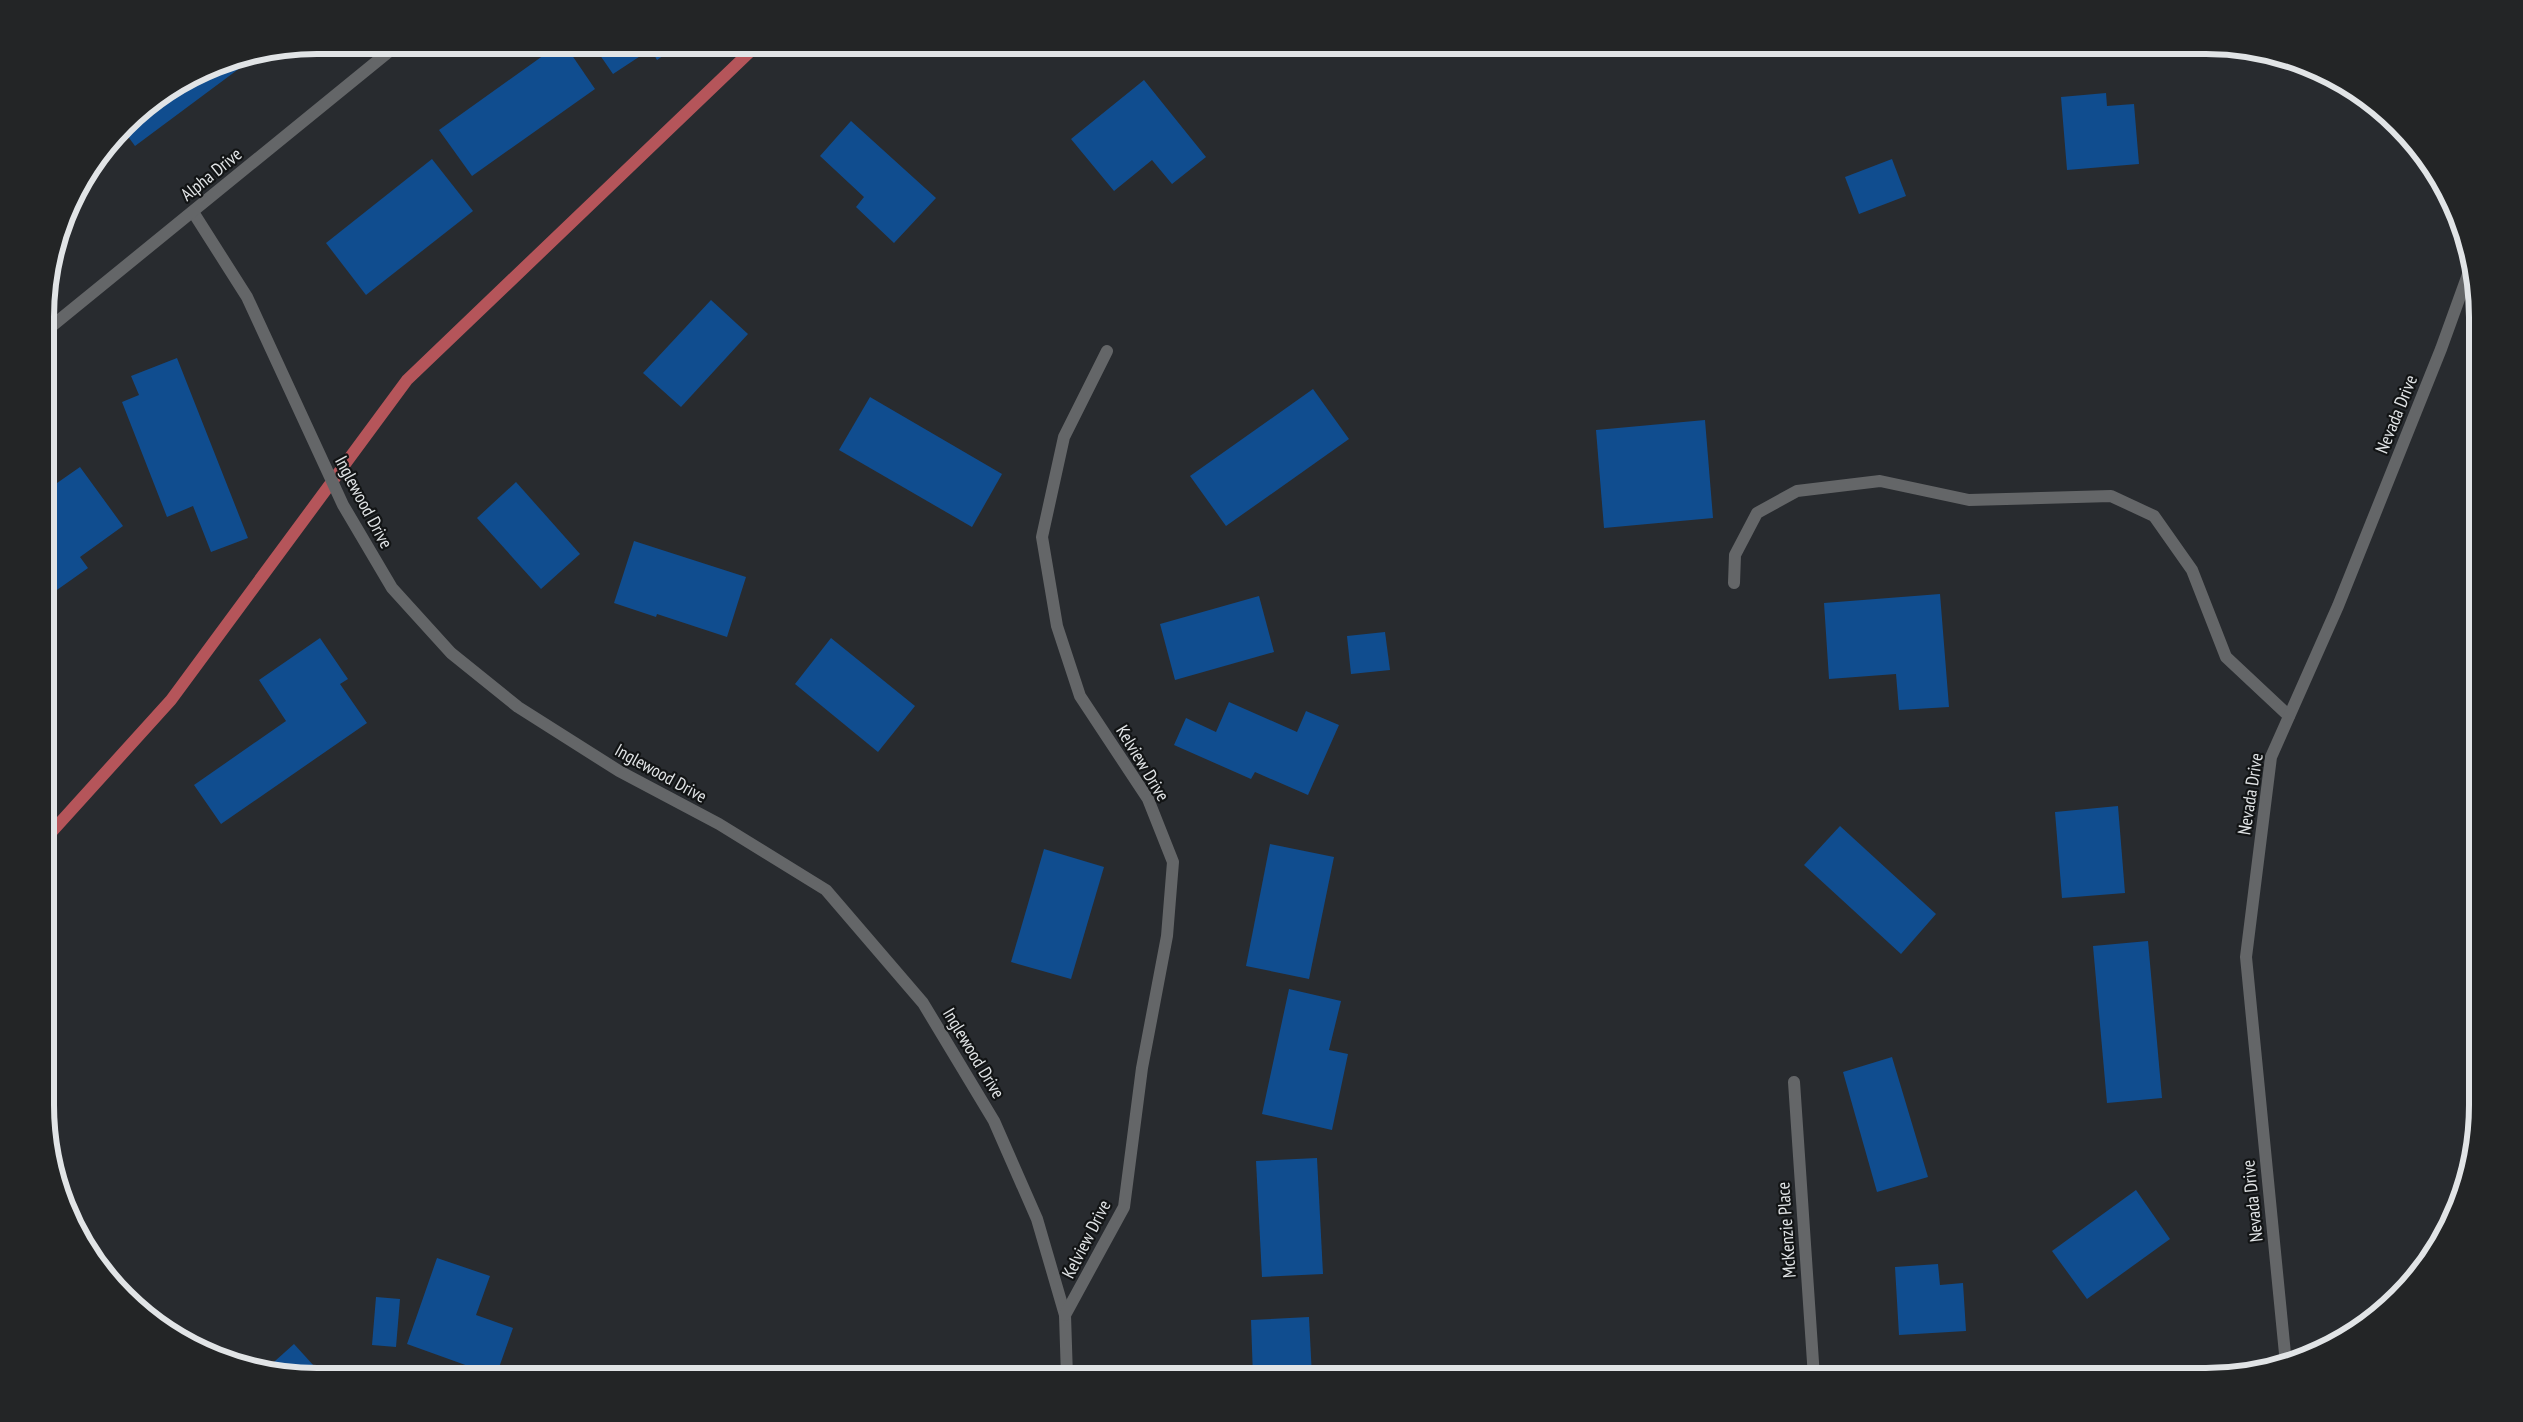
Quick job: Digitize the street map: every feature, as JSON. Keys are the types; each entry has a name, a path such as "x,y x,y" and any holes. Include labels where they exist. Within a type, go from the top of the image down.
{"street":[{"name":"Alpha Drive","path":"54,324 386,54"},
{"name":"Inglewood Drive","path":"193,212 247,297 343,504 392,588 444,646 518,707 619,771 719,824 826,890 923,1003 994,1121 1037,1219 1065,1316 1067,1368"},
{"name":"Nevada Drive","path":"2285,1356 2246,957 2271,758 2338,606 2441,349 2466,279"},
{"name":"Kelview Drive","path":"1065,1316 1124,1207 1142,1068 1167,936 1173,862 1148,799 1080,696 1057,626 1042,537 1064,437 1107,351"},
{"path":"1734,583 1735,555 1757,513 1797,491 1880,481 1969,500 2111,496 2154,516 2192,570 2226,656 2289,716"},
{"name":"McKenzie Place","path":"1794,1082 1813,1368"}],"building":[{"path":"545,54 571,54 595,89 472,176 439,130"},
{"path":"599,54 643,54 613,74"},
{"path":"654,54 666,54 657,60"},
{"path":"245,64 135,146 127,135 157,108 200,81"},
{"path":"1144,80 1206,157 1172,184 1152,160 1114,191 1071,139"},
{"path":"2106,93 2107,106 2134,104 2139,164 2067,170 2061,97"},
{"path":"851,121 936,198 894,243 856,207 864,197 820,156"},
{"path":"432,159 473,211 366,295 326,243"},
{"path":"1892,159 1906,196 1859,214 1845,177"},
{"path":"711,300 748,334 681,407 643,373"},
{"path":"177,358 248,538 211,552 193,506 167,517 122,402 139,395 131,376"},
{"path":"1313,389 1349,439 1226,526 1190,476"},
{"path":"870,397 1002,474 972,527 839,450"},
{"path":"1705,420 1713,518 1604,528 1596,430"},
{"path":"80,467 123,526 80,557 88,568 54,592 54,485"},
{"path":"516,482 580,554 541,589 477,518"},
{"path":"634,541 746,577 727,637 657,614 656,617 614,603"},
{"path":"1940,594 1949,707 1899,710 1896,674 1829,679 1824,603"},
{"path":"1259,596 1274,652 1175,680 1160,624"},
{"path":"1385,632 1390,670 1351,674 1347,636"},
{"path":"320,638 348,679 340,684 367,723 221,824 194,785 286,721 259,680"},
{"path":"831,638 915,706 878,752 795,684"},
{"path":"1229,702 1297,732 1306,711 1339,725 1308,795 1255,772 1251,779 1174,745 1186,718 1216,732"},
{"path":"2118,806 2125,893 2062,898 2055,812"},
{"path":"1840,826 1936,914 1901,954 1804,865"},
{"path":"1270,844 1334,857 1309,979 1246,966"},
{"path":"1044,849 1104,867 1071,979 1011,962"},
{"path":"2148,941 2162,1098 2107,1103 2093,946"},
{"path":"1289,989 1341,1001 1329,1050 1348,1054 1332,1130 1262,1114"},
{"path":"1892,1057 1928,1177 1877,1192 1843,1072"},
{"path":"1317,1158 1323,1274 1262,1277 1256,1161"},
{"path":"2136,1190 2170,1239 2087,1299 2052,1251"},
{"path":"437,1258 490,1276 476,1315 513,1328 499,1368 474,1368 407,1344"},
{"path":"1938,1264 1940,1285 1963,1283 1966,1331 1899,1335 1895,1267"},
{"path":"376,1297 400,1299 396,1347 372,1345"},
{"path":"1309,1317 1312,1368 1253,1368 1251,1320"},
{"path":"294,1344 316,1368 299,1368 272,1364"}],"waterway":[{"path":"54,829 171,700 407,380 748,54"}]}
